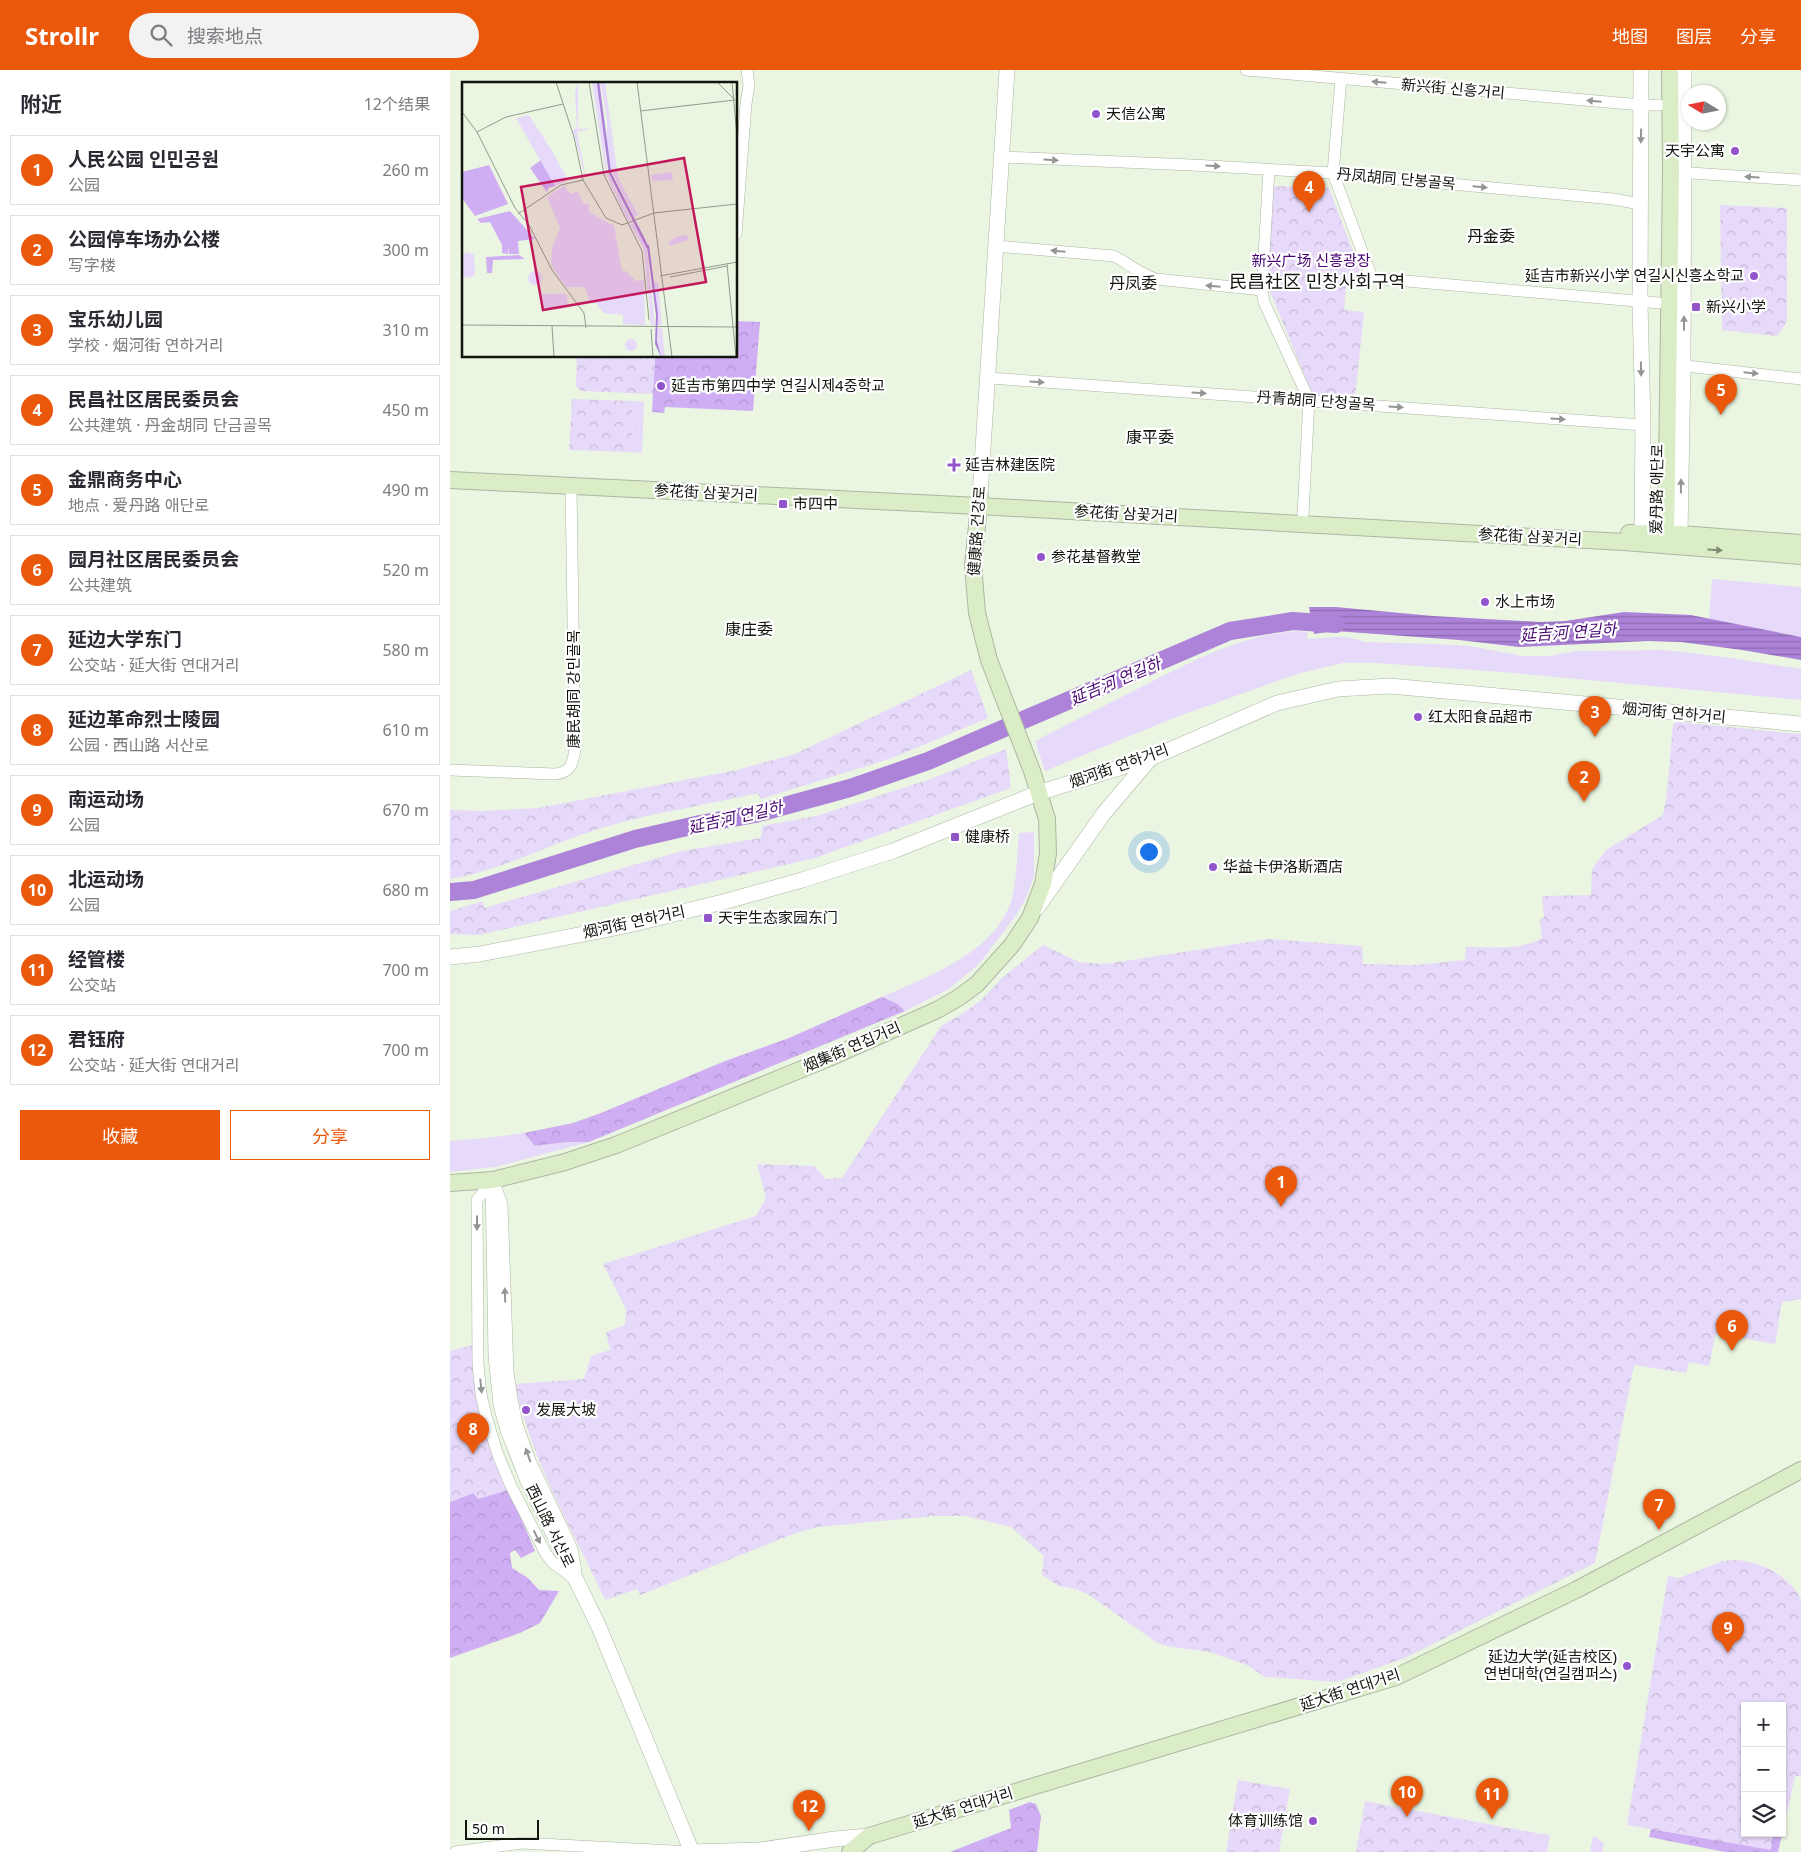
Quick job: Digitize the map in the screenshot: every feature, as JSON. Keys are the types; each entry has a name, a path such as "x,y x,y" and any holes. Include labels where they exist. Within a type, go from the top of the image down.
{"main road":[{"name":"爱丹路 애단로","path":"1660,70 1661,538"},
{"name":"爱丹路 애단로","path":"1661,538 1675,365 1678,172 1670,70"},
{"name":"参花街 삼꽃거리","path":"450,469 1624,542 1661,538 1801,556"},
{"name":"参花街 삼꽃거리","path":"450,480 1303,515 1661,538 1801,544"},
{"name":"健康路 건강로","path":"979,501 973,578 977,614 989,660 1032,770 1047,820 1048,853 1043,884 1030,918"},
{"name":"烟集街 연집거리","path":"450,1184 493,1180 565,1162 616,1145 829,1058 938,1010 976,984 1012,945 1030,918"},
{"name":"延大街 연대거리","path":"850,1852 869,1836 1396,1677 1576,1590 1801,1470"}],"street":[{"path":"738,208 749,85 747,70"},
{"name":"健康路 건강로","path":"979,501 989,378 1007,70"},
{"name":"新兴街 신흥거리","path":"1246,70 1660,106"},
{"name":"爱丹路 애단로","path":"1641,70 1640,302 1643,425 1661,538"},
{"name":"爱丹路 애단로","path":"1678,172 1684,70"},
{"path":"1341,79 1333,173 1372,278 1660,303"},
{"name":"丹凤胡同 단봉골목","path":"1002,158 1333,173 1613,199 1640,204"},
{"path":"1269,170 1262,290 1264,302 1308,400 1303,515"},
{"path":"1678,172 1801,180"},
{"path":"996,246 1114,256 1142,275 1156,279 1262,290"},
{"path":"1675,365 1801,379"},
{"name":"丹青胡同 단청골목","path":"989,378 1643,425"},
{"name":"康民胡同 강민골목","path":"450,770 555,774 566,772 572,766 575,750 571,486"},
{"name":"烟河街 연하거리","path":"450,957 480,954 625,926 727,901 893,852 1038,793 1151,758 1277,703 1323,692 1361,687 1390,686 1801,724"},
{"name":"烟集街 연집거리","path":"1030,918 1118,795 1151,758"},
{"name":"西山路 서산로","path":"493,1180 496,1355 501,1404 516,1455 577,1581 624,1686 692,1852"},
{"name":"延大街 연대거리","path":"692,1852 760,1850 869,1836"},
{"path":"455,1852 522,1843 692,1852"}],"green space":[{"name":"新兴广场 신흥광장","path":"1271,186 1329,188 1366,286 1346,287 1344,310 1364,312 1355,399 1317,397 1312,393 1265,280"},
{"path":"1720,205 1787,208 1787,321 1777,336 1722,330"},
{"path":"738,321 760,322 753,411 665,407 664,413 652,412 655,358 738,358"},
{"path":"577,358 655,358 653,394 581,391 576,386"},
{"path":"572,399 633,401 632,452 569,450"},
{"path":"633,401 644,402 642,453 632,452"},
{"path":"1712,579 1801,587 1801,637 1709,619"},
{"path":"1300,631 1307,632 1308,639 1348,637 1365,642 1470,646 1522,656 1549,656 1576,651 1665,650 1731,658 1801,669 1801,700 1502,672 1377,663 1343,663 1297,674 1176,717 1045,771 1035,741 1220,650 1259,637"},
{"path":"971,670 988,718 892,758 761,799 758,793 605,827 509,863 450,879 450,810 484,811 538,808 737,770 795,754"},
{"path":"1678,722 1801,734 1801,1299 1782,1302 1775,1344 1716,1333 1709,1366 1689,1362 1686,1373 1634,1365 1595,1563 1405,1658 1337,1682 1265,1677 1247,1665 1209,1652 1166,1646 1156,1642 1089,1595 1076,1589 1059,1586 1042,1575 1044,1556 1011,1527 965,1516 935,1516 817,1527 796,1533 640,1595 637,1589 605,1600 542,1468 522,1412 515,1384 584,1379 591,1356 610,1350 606,1332 625,1325 626,1309 603,1264 756,1216 766,1198 757,1164 814,1166 826,1179 842,1178 941,1026 981,1000 1002,978 1043,945 1079,962 1105,964 1269,939 1362,946 1363,964 1416,965 1465,960 1466,947 1515,947 1542,938 1540,920 1544,917 1542,896 1591,895 1592,869 1606,850 1663,815 1667,793 1673,724"},
{"path":"1006,749 1011,788 815,858 479,935 450,934 450,911 483,901 484,908 682,851 761,838 762,826 816,816 928,780"},
{"path":"1034,832 1034,876 1027,896 1017,914 980,963 949,989 905,1011 898,1004 882,997 940,971 959,960 977,948 992,933 1004,917 1012,898 1019,833"},
{"path":"882,997 898,1004 905,1011 589,1142 567,1142 535,1146 524,1133 573,1123 601,1113 725,1061 789,1038"},
{"path":"524,1133 535,1146 567,1142 589,1142 495,1167 450,1172 450,1141"},
{"path":"473,1345 509,1490 478,1499 473,1493 450,1502 450,1351"},
{"path":"509,1490 535,1551 521,1558 515,1550 510,1553 512,1568 528,1578 539,1590 559,1591 540,1623 520,1633 450,1658 450,1502 473,1493"},
{"path":"1723,1561 1746,1561 1765,1567 1782,1577 1801,1599 1801,1776 1795,1776 1786,1817 1786,1702 1741,1702 1741,1837 1773,1837 1771,1850 1627,1825 1668,1576 1679,1578"},
{"path":"1238,1780 1290,1789 1279,1852 1226,1852"},
{"path":"1365,1801 1536,1833 1533,1852 1356,1852"},
{"path":"1030,1802 1036,1804 1041,1816 1037,1852 950,1852 1011,1828 1009,1810"},
{"path":"1651,1829 1741,1833 1741,1837 1782,1837 1778,1852 1725,1852 1649,1837"},
{"path":"1536,1833 1550,1835 1547,1852 1533,1852"},
{"path":"1593,1836 1604,1844 1602,1852 1590,1852"}],"water":[{"path":"1309,607 1336,607 1433,616 1541,622 1565,621 1624,612 1691,615 1801,637 1801,660 1681,642 1648,641 1519,647 1459,640 1335,631 1314,634"}],"waterway":[{"name":"延吉河 연길하","path":"450,892 474,890 635,839 755,814 850,788 928,761 1230,631 1293,621 1336,624"}],"place":[{"name":"天信公寓","path":"1096,114"},
{"name":"天宇公寓","path":"1735,151"},
{"name":"民昌社区居民委员会","path":"1309,212"},
{"name":"延吉市新兴小学 연길시신흥소학교","path":"1754,276"},
{"name":"新兴小学","path":"1696,307"},
{"name":"延吉市第四中学 연길시제4중학교","path":"661,386"},
{"name":"金鼎商务中心","path":"1721,415"},
{"name":"延吉林建医院","path":"954,465"},
{"name":"市四中","path":"783,504"},
{"name":"参花基督教堂","path":"1041,557"},
{"name":"水上市场","path":"1485,602"},
{"name":"红太阳食品超市","path":"1418,717"},
{"name":"宝乐幼儿园","path":"1595,737"},
{"name":"公园停车场办公楼","path":"1584,802"},
{"name":"健康桥","path":"955,837"},
{"name":"华益卡伊洛斯酒店","path":"1213,867"},
{"name":"天宇生态家园东门","path":"708,918"},
{"name":"人民公园 인민공원","path":"1281,1207"},
{"name":"园月社区居民委员会","path":"1732,1351"},
{"name":"发展大坡","path":"526,1410"},
{"name":"延边革命烈士陵园","path":"473,1454"},
{"name":"延边大学东门","path":"1659,1530"},
{"name":"南运动场","path":"1728,1653"},
{"name":"延边大学(延吉校区) 연변대학(연길캠퍼스)","path":"1627,1666"},
{"name":"北运动场","path":"1407,1817"},
{"name":"经管楼","path":"1492,1819"},
{"name":"体育训练馆","path":"1313,1821"},
{"name":"君钰府","path":"809,1831"}],"district":[{"name":"丹金委","path":"1491,236"},
{"name":"民昌社区 민창사회구역","path":"1317,282"},
{"name":"丹凤委","path":"1133,283"},
{"name":"康平委","path":"1150,437"},
{"name":"康庄委","path":"749,629"}]}
